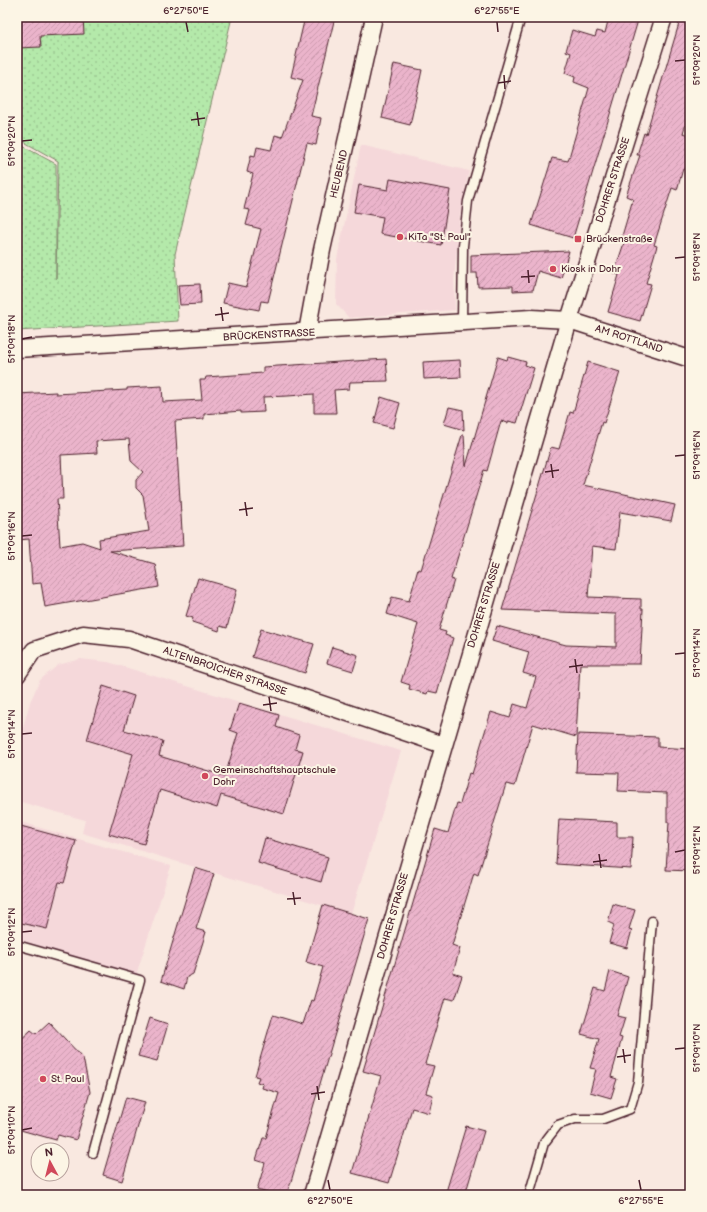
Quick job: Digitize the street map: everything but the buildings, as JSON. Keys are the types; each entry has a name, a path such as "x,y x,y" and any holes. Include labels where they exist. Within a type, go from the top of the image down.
{"street":[{"name":"HEUBEND","path":"307,332 322,250 374,17"},
{"name":"DOHRER STRASSE","path":"312,1195 569,320 664,17"},
{"name":"BRÜCKENSTRASSE","path":"17,349 531,318 569,320"},
{"name":"AM ROTTLAND","path":"569,320 690,359"},
{"name":"ALTENBROICHER STRASSE","path":"17,675 34,650 83,634 129,639 443,745"}],"lane":[{"path":"462,322 463,246 468,201 521,17"},
{"path":"528,1195 544,1143 558,1125 575,1119 603,1119 630,1109 638,1082 652,922"},
{"path":"17,945 140,980 93,1152"}],"shaded area":[{"name":"KiTa \"St. Paul\"","path":"361,145 469,171 460,215 454,279 455,310 349,318 336,304 337,259"},
{"name":"Gemeinschaftshauptschule Dohr","path":"80,659 108,662 401,751 351,914 82,833 85,820 17,801 17,750 30,702 40,680 58,665"},
{"path":"17,821 171,866 136,975 17,939"}],"green space":[{"path":"17,17 232,17 175,254 178,321 17,331 17,143 56,164 56,279 58,161 17,138"}],"place":[{"name":"KiTa \"St. Paul\"","path":"400,237"},
{"name":"Brückenstraße","path":"578,239"},
{"name":"Kiosk in Dohr","path":"553,269"},
{"name":"Gemeinschaftshauptschule Dohr","path":"205,776"},
{"name":"St. Paul","path":"43,1079"}]}
